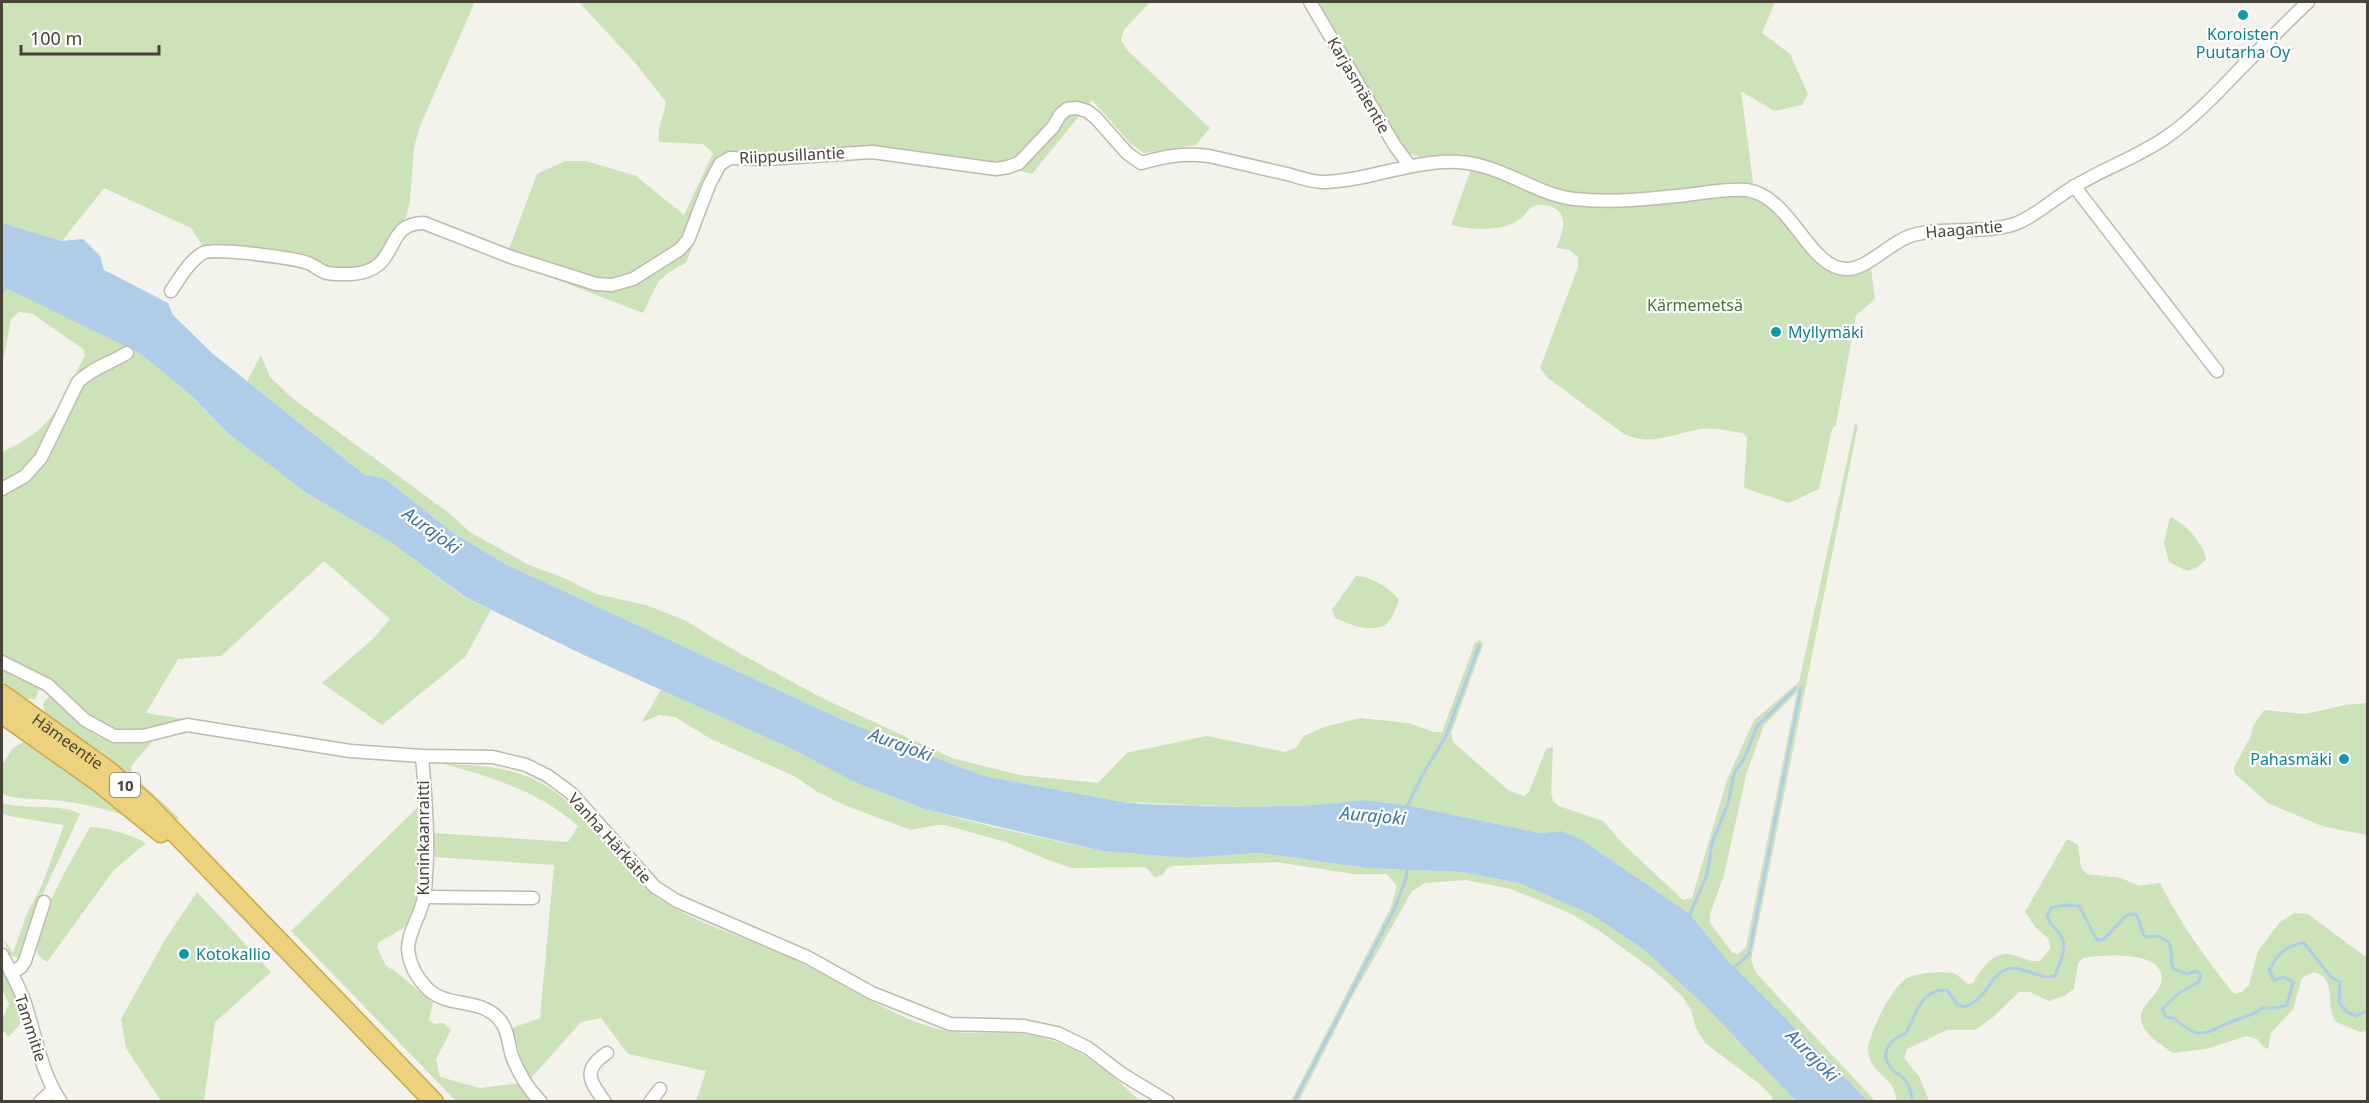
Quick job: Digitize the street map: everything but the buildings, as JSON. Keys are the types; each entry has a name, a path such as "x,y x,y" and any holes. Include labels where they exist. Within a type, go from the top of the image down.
{"highway":[{"name":"Hämeentie","path":"2,694 100,765 146,803 434,1101"},
{"name":"Hämeentie","path":"2,714 101,784 232,894"}],"street":[{"name":"Karjasmäentie","path":"1310,2 1395,146 1410,166"},
{"name":"Haagantie","path":"1410,166 1453,161 1483,166 1545,193 1574,199 1642,200 1749,190 1767,197 1782,209 1818,255 1833,266 1846,270 1861,266 1898,240 1914,234 1938,231 1975,231 2017,223 2074,186 2127,161 2166,138 2208,103 2308,2"},
{"name":"Riippusillantie","path":"171,291 194,258 206,251 237,252 307,262 326,273 353,274 376,269 387,256 398,233 412,223 424,223 511,257 596,284 612,285 633,279 679,250 688,240 709,185 720,164 730,158 767,159 872,152 976,166 1008,167 1019,163 1067,109 1077,108 1087,111 1096,118 1109,136 1141,163 1174,154 1191,154 1323,182 1380,174 1410,166"},
{"path":"2074,186 2217,371"},
{"path":"2,489 25,476 41,459 78,382 88,372 127,353"},
{"name":"Vanha Härkätie","path":"2,662 48,685 85,720 114,736 143,736 187,725 350,751 422,756 493,756 526,765 548,776 571,793 655,887 677,902 807,957 872,993 950,1024 1024,1026 1058,1033 1088,1048 1122,1074 1168,1101"},
{"name":"Kuninkaanraitti","path":"422,756 426,829 424,897 422,911 411,933 409,945 411,963 426,988 436,995 449,1001 479,1006 496,1015 503,1023 519,1071 535,1096 541,1101"},
{"path":"424,897 534,898"},
{"path":"11,973 21,967 25,961 44,902"},
{"name":"Tammitie","path":"2,955 25,1002 34,1038 53,1090 61,1101"},
{"path":"605,1101 594,1088 589,1077 591,1066 607,1053"},
{"path":"650,1101 660,1089"},
{"path":"40,1101 53,1090"}],"green space":[{"path":"2,2 475,2 420,126 414,147 410,201 406,217 373,266 353,269 207,253 191,228 104,188 62,241 2,223"},
{"path":"579,2 1150,2 1124,30 1121,40 1127,50 1210,128 1196,145 1144,153 1130,143 1092,100 1032,174 997,164 871,147 728,155 686,263 669,272 658,282 643,313 519,265 509,249 537,174 565,161 586,161 636,176 684,215 713,153 703,144 659,142 659,131 666,102 637,65"},
{"name":"Kärmemetsä","path":"1317,2 1775,2 1762,33 1790,54 1808,94 1802,105 1774,111 1741,91 1755,197 1781,216 1818,261 1850,274 1871,268 1875,299 1856,315 1836,425 1832,429 1819,489 1789,503 1744,488 1747,438 1743,433 1706,429 1662,438 1634,438 1624,434 1548,378 1540,368 1578,267 1578,257 1569,250 1556,248 1563,225 1560,213 1548,206 1538,205 1532,207 1520,219 1505,226 1477,229 1451,225 1473,159 1422,158 1407,152"},
{"path":"2,286 128,347 125,351 81,374 70,385 85,355 83,349 33,314 19,312 11,319 2,367"},
{"path":"134,350 193,397 229,434 308,494 392,543 464,597 491,610 465,657 382,725 322,683 372,640 390,619 324,561 221,656 178,659 146,713 185,719 122,734 91,718 53,683 4,656 2,654 2,452 35,433 78,384 128,356"},
{"path":"261,355 270,377 292,398 449,513 470,532 529,565 564,578 596,594 646,605 684,620 824,699 952,758 1019,775 1098,783 1127,753 1207,736 1285,752 1296,748 1304,736 1324,727 1360,718 1408,723 1434,732 1442,732 1475,643 1480,640 1483,645 1451,733 1453,742 1508,790 1524,796 1529,792 1546,749 1553,747 1551,792 1553,801 1559,806 1603,821 1624,845 1683,900 1692,898 1727,780 1754,720 1799,682 1855,424 1858,425 1751,960 1756,973 1875,1101 1868,1101 1727,960 1690,914 1579,838 1562,831 1540,833 1411,806 1365,800 1315,805 1245,807 1122,802 985,776 841,719 507,565 452,532 384,478 365,475 247,381","holes":["1797,692 1746,947 1738,954 1732,952 1710,923 1710,914 1724,875 1746,775 1764,725"]},
{"path":"2170,517 2187,529 2201,547 2206,559 2198,567 2187,571 2169,562 2164,543"},
{"path":"1356,576 1368,578 1380,584 1399,600 1392,617 1385,625 1366,628 1335,618 1332,610"},
{"path":"2,668 15,677 39,687 36,699 22,699 2,682"},
{"path":"661,690 796,751 854,782 928,810 993,827 1102,851 1186,858 1260,853 1367,868 1461,872 1519,883 1592,915 1643,949 1703,1004 1796,1101 1773,1101 1761,1085 1705,1043 1696,1028 1691,1010 1682,996 1656,972 1601,932 1572,914 1511,889 1466,880 1425,883 1412,891 1352,997 1299,1101 1291,1101 1391,907 1397,886 1387,874 1354,874 1276,862 1172,866 1155,878 1144,867 1072,868 1006,842 945,825 911,830 844,805 816,791 794,776 711,739 675,717 659,715 641,723"},
{"path":"49,696 53,696 91,731 109,741 127,743 155,738 131,766 132,774 179,818 175,822 46,717 43,704"},
{"path":"2367,703 2367,835 2322,826 2268,803 2235,774 2234,767 2251,736 2253,726 2264,710 2305,714 2345,705"},
{"path":"27,740 134,819 80,804 17,798 2,794 2,765 13,748"},
{"path":"444,764 510,771 548,787 594,827 647,890 681,912 777,951 916,1022 952,1032 1027,1035 1064,1045 1096,1063 1140,1101 696,1101 706,1071 628,1054 601,1018 581,1022 531,1078 524,1068 512,1028 540,1018 554,865 435,857 434,833 568,842 578,826 548,804 515,787"},
{"path":"2,803 64,809 80,814 39,902 23,955 18,958 10,955 2,937 13,953 64,825 9,816 2,813"},
{"path":"418,807 419,869 415,904 406,926 378,943 377,947 386,966 433,1003 429,1019 434,1024 443,1023 451,1030 436,1059 440,1077 480,1088 521,1083 537,1101 456,1101 291,931"},
{"path":"90,827 119,832 146,843 113,871 47,962 38,955 41,926 56,890"},
{"path":"2067,839 2078,845 2081,868 2087,874 2121,878 2139,886 2160,883 2194,940 2234,994 2242,992 2249,985 2258,951 2280,922 2294,913 2308,914 2367,958 2367,1031 2360,1032 2336,1022 2331,1009 2329,987 2322,976 2314,972 2302,978 2293,1009 2271,1033 2268,1049 2257,1039 2246,1036 2206,1049 2173,1053 2149,1034 2142,1025 2143,1010 2161,983 2161,972 2155,964 2145,959 2132,957 2083,958 2078,963 2074,989 2064,996 2049,1001 2030,992 2019,992 1993,1017 1975,1030 1947,1030 1907,1049 1904,1058 1919,1076 1929,1101 1897,1101 1890,1084 1871,1063 1868,1050 1872,1033 1895,990 1907,978 1937,972 1953,973 1968,984 1973,983 1992,959 2002,954 2040,961 2050,949 2049,939 2036,928 2025,912"},
{"path":"197,892 271,972 215,1022 204,1101 161,1101 126,1048 121,1019 166,938"},
{"path":"2,968 18,999 23,1017 8,1037 2,1029 2,1020 9,1004 2,990"}],"water":[{"name":"Aurajoki","path":"2,223 62,241 83,239 100,256 104,270 168,303 173,315 213,354 365,475 384,478 452,532 507,565 841,719 917,751 985,776 1122,802 1245,807 1315,805 1365,800 1411,806 1540,833 1562,831 1579,838 1690,914 1727,960 1868,1101 1796,1101 1703,1004 1643,949 1592,915 1519,883 1461,872 1367,868 1260,853 1186,858 1102,851 928,810 854,782 796,751 586,656 465,597 392,543 308,494 229,434 193,397 141,354 2,286"}],"waterway":[{"path":"2,293 6,287"},
{"name":"Aurajoki","path":"1406,808 1445,738 1479,646"},
{"path":"1690,914 1707,875 1712,843 1728,804 1734,774 1745,757 1757,726 1796,688"},
{"path":"1735,967 1749,954 1801,688"},
{"path":"1294,1102 1395,908 1406,878 1407,868"},
{"path":"1912,1102 1907,1084 1886,1059 1887,1048 1899,1036 1905,1034 1920,1005 1930,994 1947,990 1958,1005 1964,1007 1978,999 1995,978 2005,970 2011,968 2043,976 2055,976 2064,944 2047,917 2051,908 2066,905 2079,906 2097,940 2104,939 2127,915 2135,914 2145,937 2158,936 2169,942 2173,969 2187,974 2196,971 2201,975 2199,982 2179,993 2162,1009 2166,1017 2174,1018 2196,1033 2208,1032 2263,1008 2287,1005 2293,982 2284,977 2274,980 2269,970 2283,952 2292,946 2304,943 2331,977 2340,982 2339,1002 2347,1012 2357,1016 2368,1010"}],"place":[{"name":"Koroisten Puutarha Oy","path":"2243,15"},
{"name":"Myllymäki","path":"1776,332"},
{"name":"Pahasmäki","path":"2344,759"},
{"name":"Kotokallio","path":"184,954"}]}
